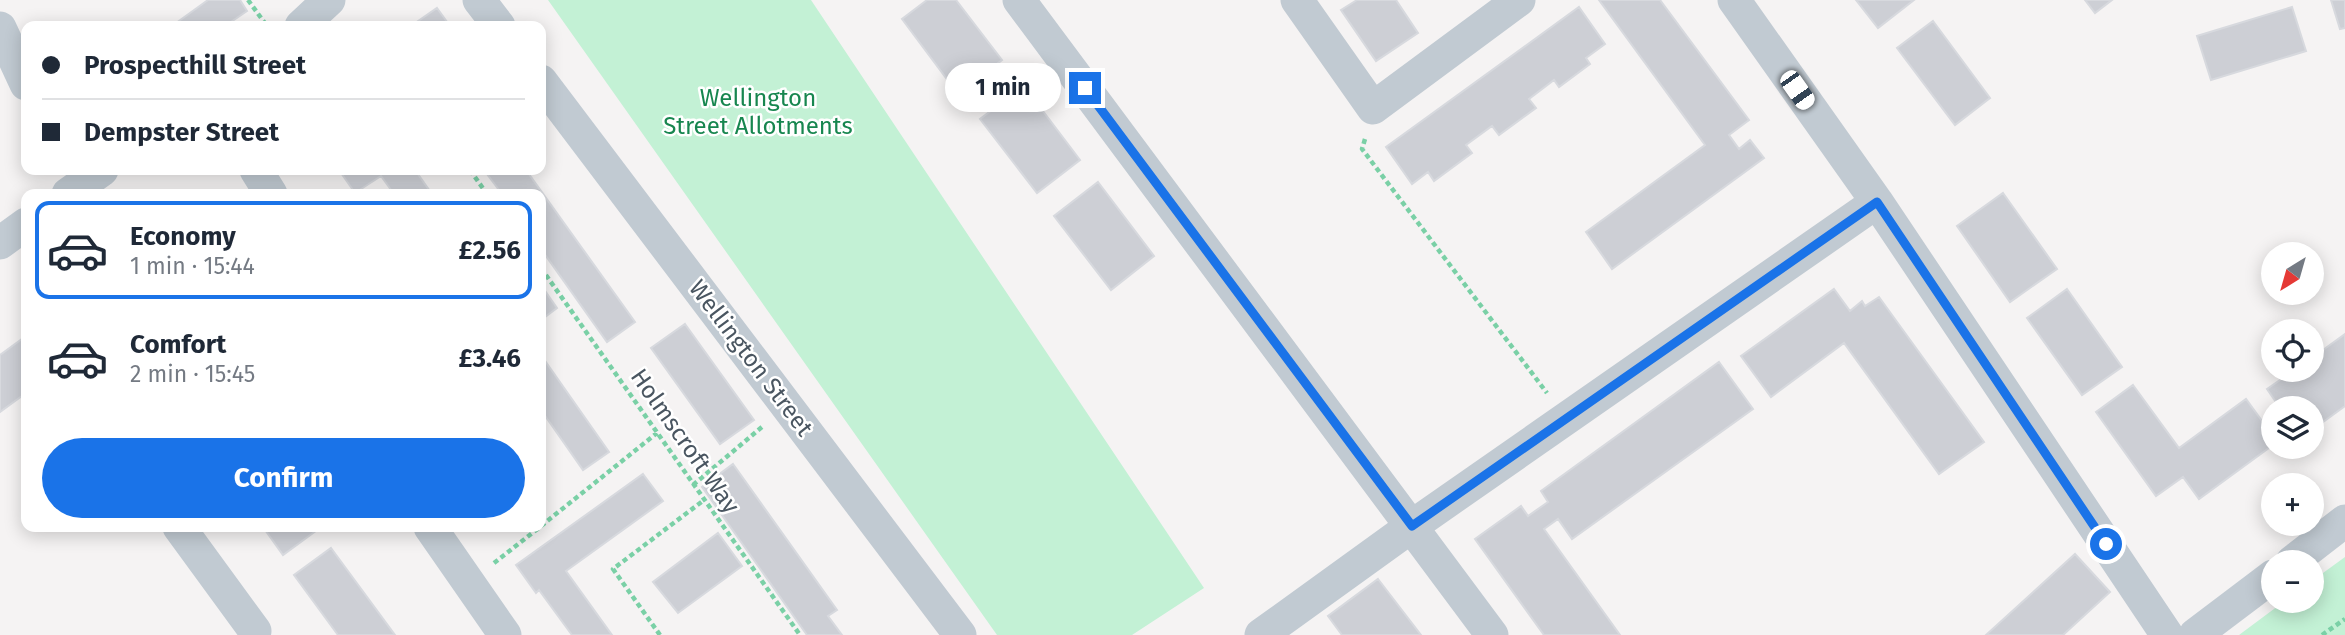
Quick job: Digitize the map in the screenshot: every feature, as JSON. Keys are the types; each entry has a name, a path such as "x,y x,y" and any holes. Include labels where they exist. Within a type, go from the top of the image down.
{"street":[{"path":"306,21 329,0"},
{"path":"479,0 495,21"},
{"path":"1019,0 1492,635"},
{"path":"1297,0 1373,108 1519,0"},
{"path":"1734,0 1877,202 2167,635"},
{"path":"0,28 21,73"},
{"name":"Wellington Street","path":"546,88 960,635"},
{"path":"1261,635 1412,526 1877,202"},
{"path":"0,243 21,228"},
{"path":"2307,550 2345,521"},
{"path":"183,532 254,631"},
{"path":"433,532 505,635"},
{"path":"2195,635 2261,585"}],"path":[{"path":"248,0 263,21"},
{"path":"1362,149 1567,419"},
{"name":"Holmscroft Way","path":"546,275 800,635"},
{"path":"693,485 788,407"},
{"path":"546,521 657,433"},
{"path":"660,635 613,569 704,500"},
{"path":"469,583 533,532"},
{"path":"2322,635 2345,619"}],"green space":[{"name":"Wellington Street Allotments","path":"548,0 811,0 1204,588 1132,635 997,635"},
{"path":"2345,557 2345,635 2239,635 2269,613 2324,613 2324,572"}],"building":[{"path":"208,0 240,0 247,11 232,21 179,21"},
{"path":"927,0 956,0 1002,60 958,94 902,19"},
{"path":"1357,0 1396,0 1418,33 1376,61 1341,10"},
{"path":"1599,0 1660,0 1749,120 1729,135 1739,149 1750,140 1764,158 1612,269 1586,232 1705,145"},
{"path":"1856,0 1914,0 1878,28"},
{"path":"2085,0 2112,0 2095,13"},
{"path":"2331,0 2345,0 2345,28 2340,29"},
{"path":"1579,7 1605,44 1586,58 1590,64 1559,87 1554,80 1529,99 1536,108 1499,135 1492,126 1466,145 1472,153 1434,181 1428,172 1412,184 1386,147"},
{"path":"2292,7 2306,51 2211,80 2197,36"},
{"path":"437,8 446,21 418,21"},
{"path":"1933,21 1990,98 1955,125 1897,48"},
{"path":"1024,86 1080,160 1037,193 980,119"},
{"path":"342,175 419,175 428,189 390,189 381,176 361,189 352,189"},
{"path":"488,175 530,175 540,189 498,189"},
{"path":"1098,182 1154,256 1111,290 1054,216"},
{"path":"2003,193 2057,269 2010,302 1957,226"},
{"path":"546,198 635,322 607,342 546,256"},
{"path":"1834,289 1850,311 1862,301 1865,306 1879,297 1984,442 1939,474 1844,343 1771,397 1741,356"},
{"path":"2067,289 2122,367 2082,395 2027,318"},
{"path":"546,292 557,308 546,316"},
{"path":"685,324 754,420 720,444 651,348"},
{"path":"2345,334 2345,406 2324,421 2324,396 2272,396 2267,389 2277,382 2324,382 2324,349"},
{"path":"21,340 21,397 0,412 0,355"},
{"path":"546,362 609,452 583,470 546,417"},
{"path":"1719,362 1753,409 1572,539 1558,519 1544,529 1620,635 1544,635 1475,539 1521,506 1528,516 1548,502 1541,491"},
{"path":"2133,385 2179,448 2246,399 2261,420 2261,454 2199,499 2183,477 2156,496 2096,412"},
{"path":"733,464 837,610 828,616 842,635 807,635 702,487"},
{"path":"643,474 663,501 566,571 612,635 572,635 539,590 536,593 516,565"},
{"path":"267,532 315,532 283,555"},
{"path":"718,533 742,566 678,613 653,582"},
{"path":"331,548 395,635 338,635 294,575"},
{"path":"2075,554 2110,592 2063,635 1986,635"},
{"path":"1378,579 1421,635 1342,635 1328,616"}],"route":[{"path":"1085,88 1412,526 1877,202 2106,544"}]}
